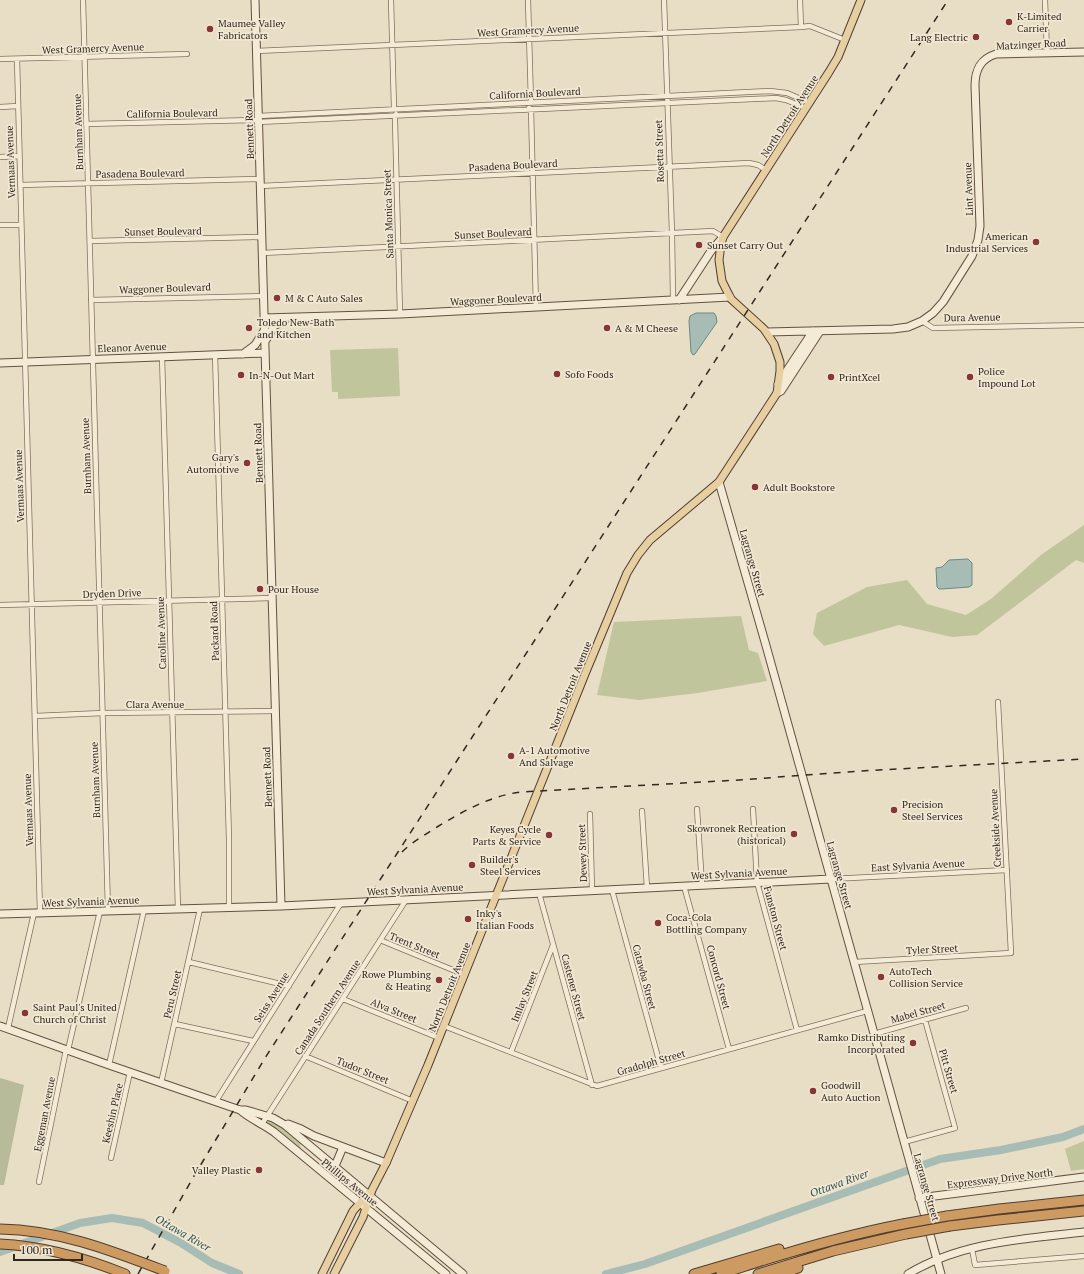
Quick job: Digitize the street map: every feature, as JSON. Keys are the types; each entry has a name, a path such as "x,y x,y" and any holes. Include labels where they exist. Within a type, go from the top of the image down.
{"highway":[{"path":"721,1274 796,1249 866,1231 947,1216 1084,1200"},
{"path":"758,1274 833,1251 906,1234 950,1226 1084,1211"},
{"path":"0,1229 44,1232 75,1239 110,1250 169,1273"},
{"path":"0,1244 26,1246 75,1256 125,1274"},
{"path":"694,1274 780,1248 796,1249"},
{"path":"780,1274 823,1260 833,1251"}],"main road":[{"name":"North Detroit Avenue","path":"323,1273 353,1211 363,1205 386,1163 413,1101 627,573 638,555 650,540 719,482 777,393 780,362 774,344 767,332 730,297 722,281 719,270 719,251 723,237 834,65 861,0"},
{"name":"North Detroit Avenue","path":"334,1274 363,1217 363,1205"}],"street":[{"name":"Burnham Avenue","path":"67,1050 104,911 102,713 83,0"},
{"name":"Bennett Road","path":"255,0 281,906"},
{"name":"Santa Monica Street","path":"391,0 394,108 398,110 398,113 394,115 400,314"},
{"path":"528,0 531,102 535,104 535,106 531,109 536,307"},
{"name":"Rosetta Street","path":"664,0 669,167 676,300"},
{"path":"800,0 801,27"},
{"path":"1045,0 1047,53"},
{"name":"West Gramercy Avenue","path":"256,51 810,26 845,40"},
{"name":"Matzinger Road","path":"981,63 996,54 1084,52"},
{"name":"West Gramercy Avenue","path":"0,59 84,58 187,54"},
{"name":"Vermaas Avenue","path":"8,1028 37,913 35,716 16,59"},
{"name":"Lint Avenue","path":"922,321 933,313 943,302 972,256 978,240 980,226 975,86 976,73 981,63"},
{"name":"California Boulevard","path":"258,119 327,112 394,108 782,92 808,106"},
{"path":"743,93 744,99"},
{"name":"California Boulevard","path":"86,124 328,118 781,98 808,106"},
{"path":"599,99 599,106"},
{"path":"0,107 18,106"},
{"path":"462,106 462,112"},
{"path":"327,112 328,118"},
{"path":"0,157 19,156"},
{"name":"Pasadena Boulevard","path":"20,185 396,180 749,163 758,165 766,170"},
{"path":"0,225 21,224"},
{"name":"Sunset Boulevard","path":"262,253 713,231 723,237"},
{"name":"Sunset Boulevard","path":"90,242 261,237"},
{"name":"North Detroit Avenue","path":"676,300 711,251 723,237"},
{"name":"Waggoner Boulevard","path":"91,300 263,296"},
{"name":"Waggoner Boulevard","path":"264,318 400,314 730,297"},
{"path":"265,349 268,334 272,327 278,322 290,317"},
{"path":"767,332 893,329 908,327 922,321"},
{"name":"Dura Avenue","path":"922,321 927,326 933,328 1084,325"},
{"path":"243,354 255,345 264,331"},
{"path":"778,384 816,331"},
{"path":"777,393 780,391 816,331"},
{"name":"Eleanor Avenue","path":"0,363 243,354 265,349"},
{"name":"Packard Road","path":"215,354 229,839 229,908"},
{"name":"Caroline Avenue","path":"162,356 178,909"},
{"name":"Lagrange Street","path":"719,482 766,642 941,1274"},
{"name":"Dryden Drive","path":"0,605 272,598"},
{"name":"Creekside Avenue","path":"998,702 1011,953"},
{"name":"Clara Avenue","path":"35,716 102,713 275,711"},
{"path":"697,809 702,885"},
{"name":"Funston Street","path":"753,809 757,882 798,1030"},
{"path":"642,811 647,888"},
{"name":"Dewey Street","path":"590,814 592,891"},
{"name":"East Sylvania Avenue","path":"831,879 1006,870"},
{"name":"West Sylvania Avenue","path":"0,914 281,906 831,879"},
{"name":"Concord Street","path":"684,886 729,1049"},
{"name":"Catawba Street","path":"612,890 661,1068"},
{"name":"Castener Street","path":"539,893 592,1085"},
{"name":"Canada Southern Avenue","path":"262,1124 406,900"},
{"name":"Seiss Avenue","path":"216,1101 342,903"},
{"name":"Peru Street","path":"161,1083 200,909"},
{"path":"109,1065 144,910"},
{"name":"Trent Street","path":"380,940 465,975"},
{"name":"Imlay Street","path":"511,1052 553,945"},
{"name":"Tyler Street","path":"854,962 1011,953"},
{"path":"189,962 289,986"},
{"name":"Alva Street","path":"343,999 439,1038"},
{"name":"Mabel Street","path":"874,1034 966,1008"},
{"name":"Gradolph Street","path":"592,1085 597,1086 867,1011"},
{"name":"Pitt Street","path":"904,1142 955,1128 925,1020"},
{"path":"175,1024 253,1041"},
{"name":"Phillips Avenue","path":"0,1026 240,1110 246,1110 267,1116 301,1129 314,1136 386,1163"},
{"path":"444,1026 592,1085"},
{"name":"Eggeman Avenue","path":"39,1182 67,1050"},
{"name":"Tudor Street","path":"305,1056 413,1101"},
{"name":"Keeshin Place","path":"111,1158 130,1072"},
{"name":"Phillips Avenue","path":"240,1110 247,1117 274,1132 446,1274"},
{"name":"Phillips Avenue","path":"279,1121 370,1193 463,1274"},
{"path":"300,1154 308,1145"},
{"path":"321,1171 332,1164 343,1147"},
{"name":"Expressway Drive North","path":"920,1198 1084,1177"},
{"path":"908,1274 936,1259 972,1249 1006,1241 1084,1232"},
{"path":"972,1249 975,1265 1084,1256"}],"green space":[{"path":"398,348 400,396 338,399 338,392 332,392 330,350"},
{"path":"1084,525 1084,563 1076,560 977,635 952,637 899,625 824,646 813,634 817,613 867,587 907,580 927,604 966,615 991,599 1041,555"},
{"path":"741,616 749,650 758,653 767,681 698,693 639,700 597,695 614,622"},
{"path":"0,1078 24,1085 4,1185 0,1185"},
{"path":"268,1120 277,1124 298,1139 301,1150 268,1124"},
{"path":"1084,1141 1084,1169 1071,1171 1065,1149"}],"water":[{"path":"696,313 714,313 717,322 693,355 691,352 689,321 690,316"},
{"path":"968,559 972,563 972,585 969,587 942,589 937,587 936,568 942,567 949,560"}],"waterway":[{"name":"Ottawa River","path":"606,1274 645,1264 940,1159 1001,1150 1063,1137 1084,1129"},
{"name":"Ottawa River","path":"0,1252 80,1223 112,1218 143,1223 181,1243 212,1263 239,1274"}],"railway":[{"path":"138,1274 194,1176 265,1058 948,0"},
{"path":"402,852 423,836 467,810 498,797 521,792 1084,759"}],"place":[{"name":"K-Limited Carrier","path":"1009,22"},
{"name":"Maumee Valley Fabricators","path":"210,29"},
{"name":"Lang Electric","path":"976,37"},
{"name":"American Industrial Services","path":"1036,242"},
{"name":"Sunset Carry Out","path":"699,245"},
{"name":"M & C Auto Sales","path":"277,298"},
{"name":"Toledo New-Bath and Kitchen","path":"249,328"},
{"name":"A & M Cheese","path":"607,328"},
{"name":"Sofo Foods","path":"557,374"},
{"name":"In-N-Out Mart","path":"241,375"},
{"name":"PrintXcel","path":"831,377"},
{"name":"Police Impound Lot","path":"970,377"},
{"name":"Gary's Automotive","path":"247,463"},
{"name":"Adult Bookstore","path":"755,487"},
{"name":"Pour House","path":"260,589"},
{"name":"A-1 Automotive And Salvage","path":"511,756"},
{"name":"Precision Steel Services","path":"894,810"},
{"name":"Skowronek Recreation (historical)","path":"794,834"},
{"name":"Keyes Cycle Parts & Service","path":"549,835"},
{"name":"Builder's Steel Services","path":"472,865"},
{"name":"Inky's Italian Foods","path":"468,919"},
{"name":"Coca-Cola Bottling Company","path":"658,923"},
{"name":"AutoTech Collision Service","path":"881,977"},
{"name":"Rowe Plumbing & Heating","path":"439,980"},
{"name":"Saint Paul's United Church of Christ","path":"25,1013"},
{"name":"Ramko Distributing Incorporated","path":"913,1043"},
{"name":"Goodwill Auto Auction","path":"813,1091"},
{"name":"Valley Plastic","path":"259,1170"}]}
